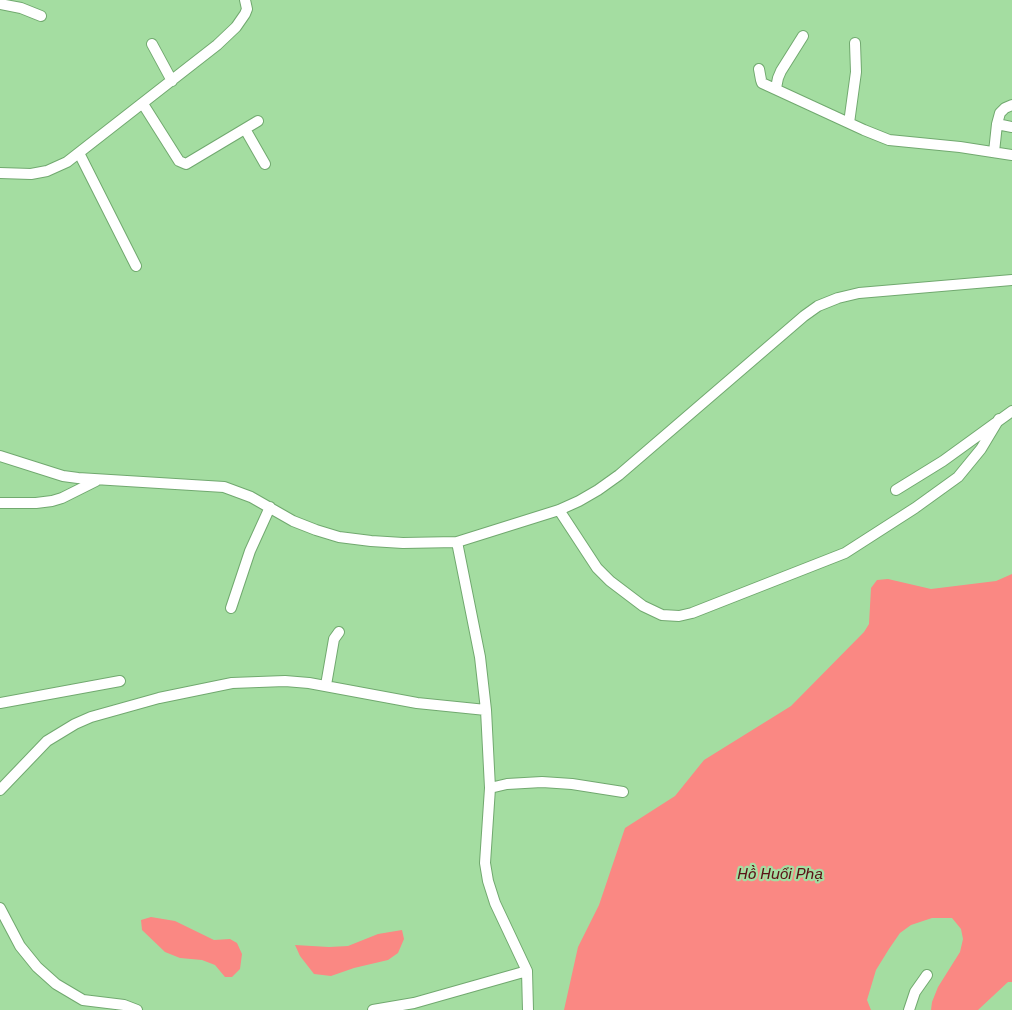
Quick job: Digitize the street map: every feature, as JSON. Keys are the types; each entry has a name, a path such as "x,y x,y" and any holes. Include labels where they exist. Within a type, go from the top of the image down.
{"street":[{"path":"0,173 32,174 47,171 67,162 80,153 217,45 236,27 245,14 245,0"},
{"path":"0,4 21,8 41,16"},
{"path":"776,88 781,71 803,36"},
{"path":"849,123 856,72 855,43"},
{"path":"152,44 172,81"},
{"path":"759,69 762,82 889,140 960,147 1012,155"},
{"path":"143,104 178,161 183,164 188,164 258,121"},
{"path":"994,152 1000,113 1012,105"},
{"path":"997,124 1012,127"},
{"path":"245,129 265,164"},
{"path":"80,153 136,266"},
{"path":"0,456 63,476 97,480 224,487 251,497 293,521 339,537 404,543 457,542 559,510 579,501 619,475 818,306 838,298 859,293 1012,281"},
{"path":"896,490 944,461 1012,411"},
{"path":"559,510 596,568 610,581 643,606 662,615 679,616 692,613 845,554 958,477 982,449 999,419"},
{"path":"0,503 36,504 52,501 62,498 97,480"},
{"path":"231,608 250,551 270,507"},
{"path":"457,542 480,657 486,710 490,788 485,863 488,882 495,903 526,971 528,1010"},
{"path":"326,686 334,639 338,632"},
{"path":"0,703 120,681"},
{"path":"0,790 47,740 91,717 159,698 232,683 285,681 326,686 417,702 486,710"},
{"path":"490,788 507,784 542,782 572,784 623,792"},
{"path":"0,908 20,946 37,967 56,984 83,1000 106,1006 124,1005 138,1010"},
{"path":"373,1010 414,1003 526,971"},
{"path":"909,1010 915,992 927,975"}],"water":[{"name":"Hồ Huổi Phạ","path":"1012,574 1012,982 1008,982 978,1010 931,1010 938,987 960,952 963,939 961,929 952,918 932,918 911,925 900,933 889,949 876,970 867,1000 871,1010 564,1010 578,947 599,905 625,828 675,796 704,760 791,706 864,632 869,624 871,588 877,580 888,579 931,589 996,581"},
{"path":"151,917 175,921 214,940 230,939 237,943 242,954 240,969 232,977 225,977 215,965 202,960 180,958 165,952 142,930 141,920"},
{"path":"402,930 404,939 398,953 388,960 331,976 314,974 300,956 295,945 348,946 378,934"}]}
